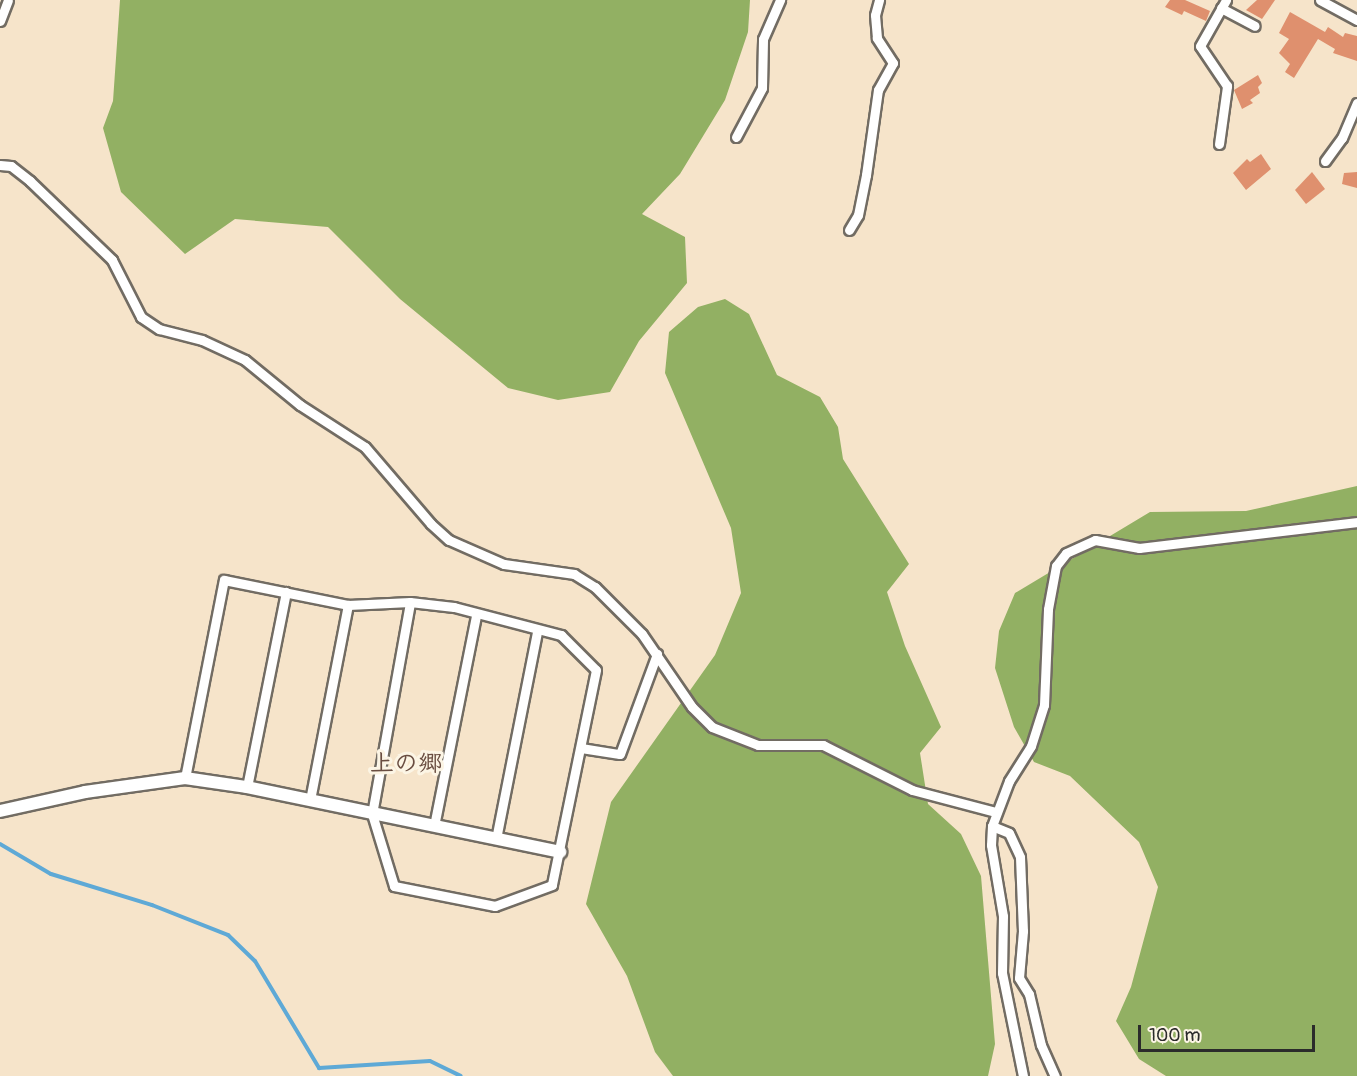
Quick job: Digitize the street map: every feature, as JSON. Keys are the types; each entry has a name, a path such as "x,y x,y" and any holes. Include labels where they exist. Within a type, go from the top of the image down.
{"street":[{"path":"0,21 8,0"},
{"path":"736,137 762,87 763,39 780,0"},
{"path":"849,230 858,215 867,175 878,90 893,63 877,38 875,15 879,0"},
{"path":"1320,0 1357,20"},
{"path":"1219,144 1227,86 1200,46 1223,4 1255,26"},
{"path":"1325,160 1342,138 1357,103"},
{"path":"0,165 11,166 37,187 112,260 141,317 159,329 202,340 245,360 300,405 365,447 431,524 449,540 504,564 574,574 595,587 642,634 692,707 711,727 732,738 779,747 823,745 912,790 995,812"},
{"path":"1023,1076 1002,973 1003,916 991,845 992,826 995,812 1031,746 1044,705 1051,582 1066,553 1095,540 1139,548 1357,522"},
{"path":"185,778 224,580 348,605 410,602 454,608 476,616 561,635 596,670 552,885 495,906 394,886 372,814 410,602"},
{"path":"247,787 286,592"},
{"path":"310,800 348,605"},
{"path":"434,826 476,616"},
{"path":"496,839 537,631"},
{"path":"581,748 620,754 657,654"},
{"path":"0,811 85,792 185,778 247,787 560,852"},
{"path":"992,826 1009,833 1020,857 1023,931 1019,978 1029,994 1041,1045 1055,1076"}],"green space":[{"path":"120,0 750,0 748,32 725,100 680,174 642,214 685,237 687,283 639,341 610,392 558,400 508,388 400,299 328,227 235,219 185,254 121,192 103,128 113,101"},
{"path":"725,299 749,314 777,375 820,397 838,427 843,459 909,564 887,592 905,646 941,727 920,753 928,804 961,834 981,876 995,1044 988,1076 673,1076 655,1052 627,976 586,904 611,802 715,655 741,593 731,528 665,373 669,332 698,307"},
{"path":"1357,486 1357,1076 1166,1076 1139,1059 1116,1021 1131,987 1158,887 1139,842 1070,776 1034,762 1014,727 995,668 999,631 1015,593 1150,512 1246,511"}],"building":[{"path":"1170,0 1185,0 1210,11 1206,21 1184,11 1182,15 1165,7"},
{"path":"1257,0 1275,0 1262,19 1246,10"},
{"path":"1290,12 1325,32 1328,27 1343,37 1345,33 1357,36 1357,61 1333,53 1335,49 1318,39 1294,78 1285,72 1290,64 1279,53 1289,39 1279,33"},
{"path":"1258,75 1262,83 1258,87 1260,93 1250,100 1253,103 1242,109 1234,90"},
{"path":"1261,154 1271,169 1246,190 1233,173 1247,159 1250,162"},
{"path":"1312,172 1325,189 1306,204 1295,190"},
{"path":"1357,172 1357,188 1342,184 1344,173"}],"waterway":[{"path":"0,844 51,874 152,905 228,935 255,961 319,1068 430,1061 461,1076"}],"district":[{"name":"上の郷","path":"406,764"}]}
